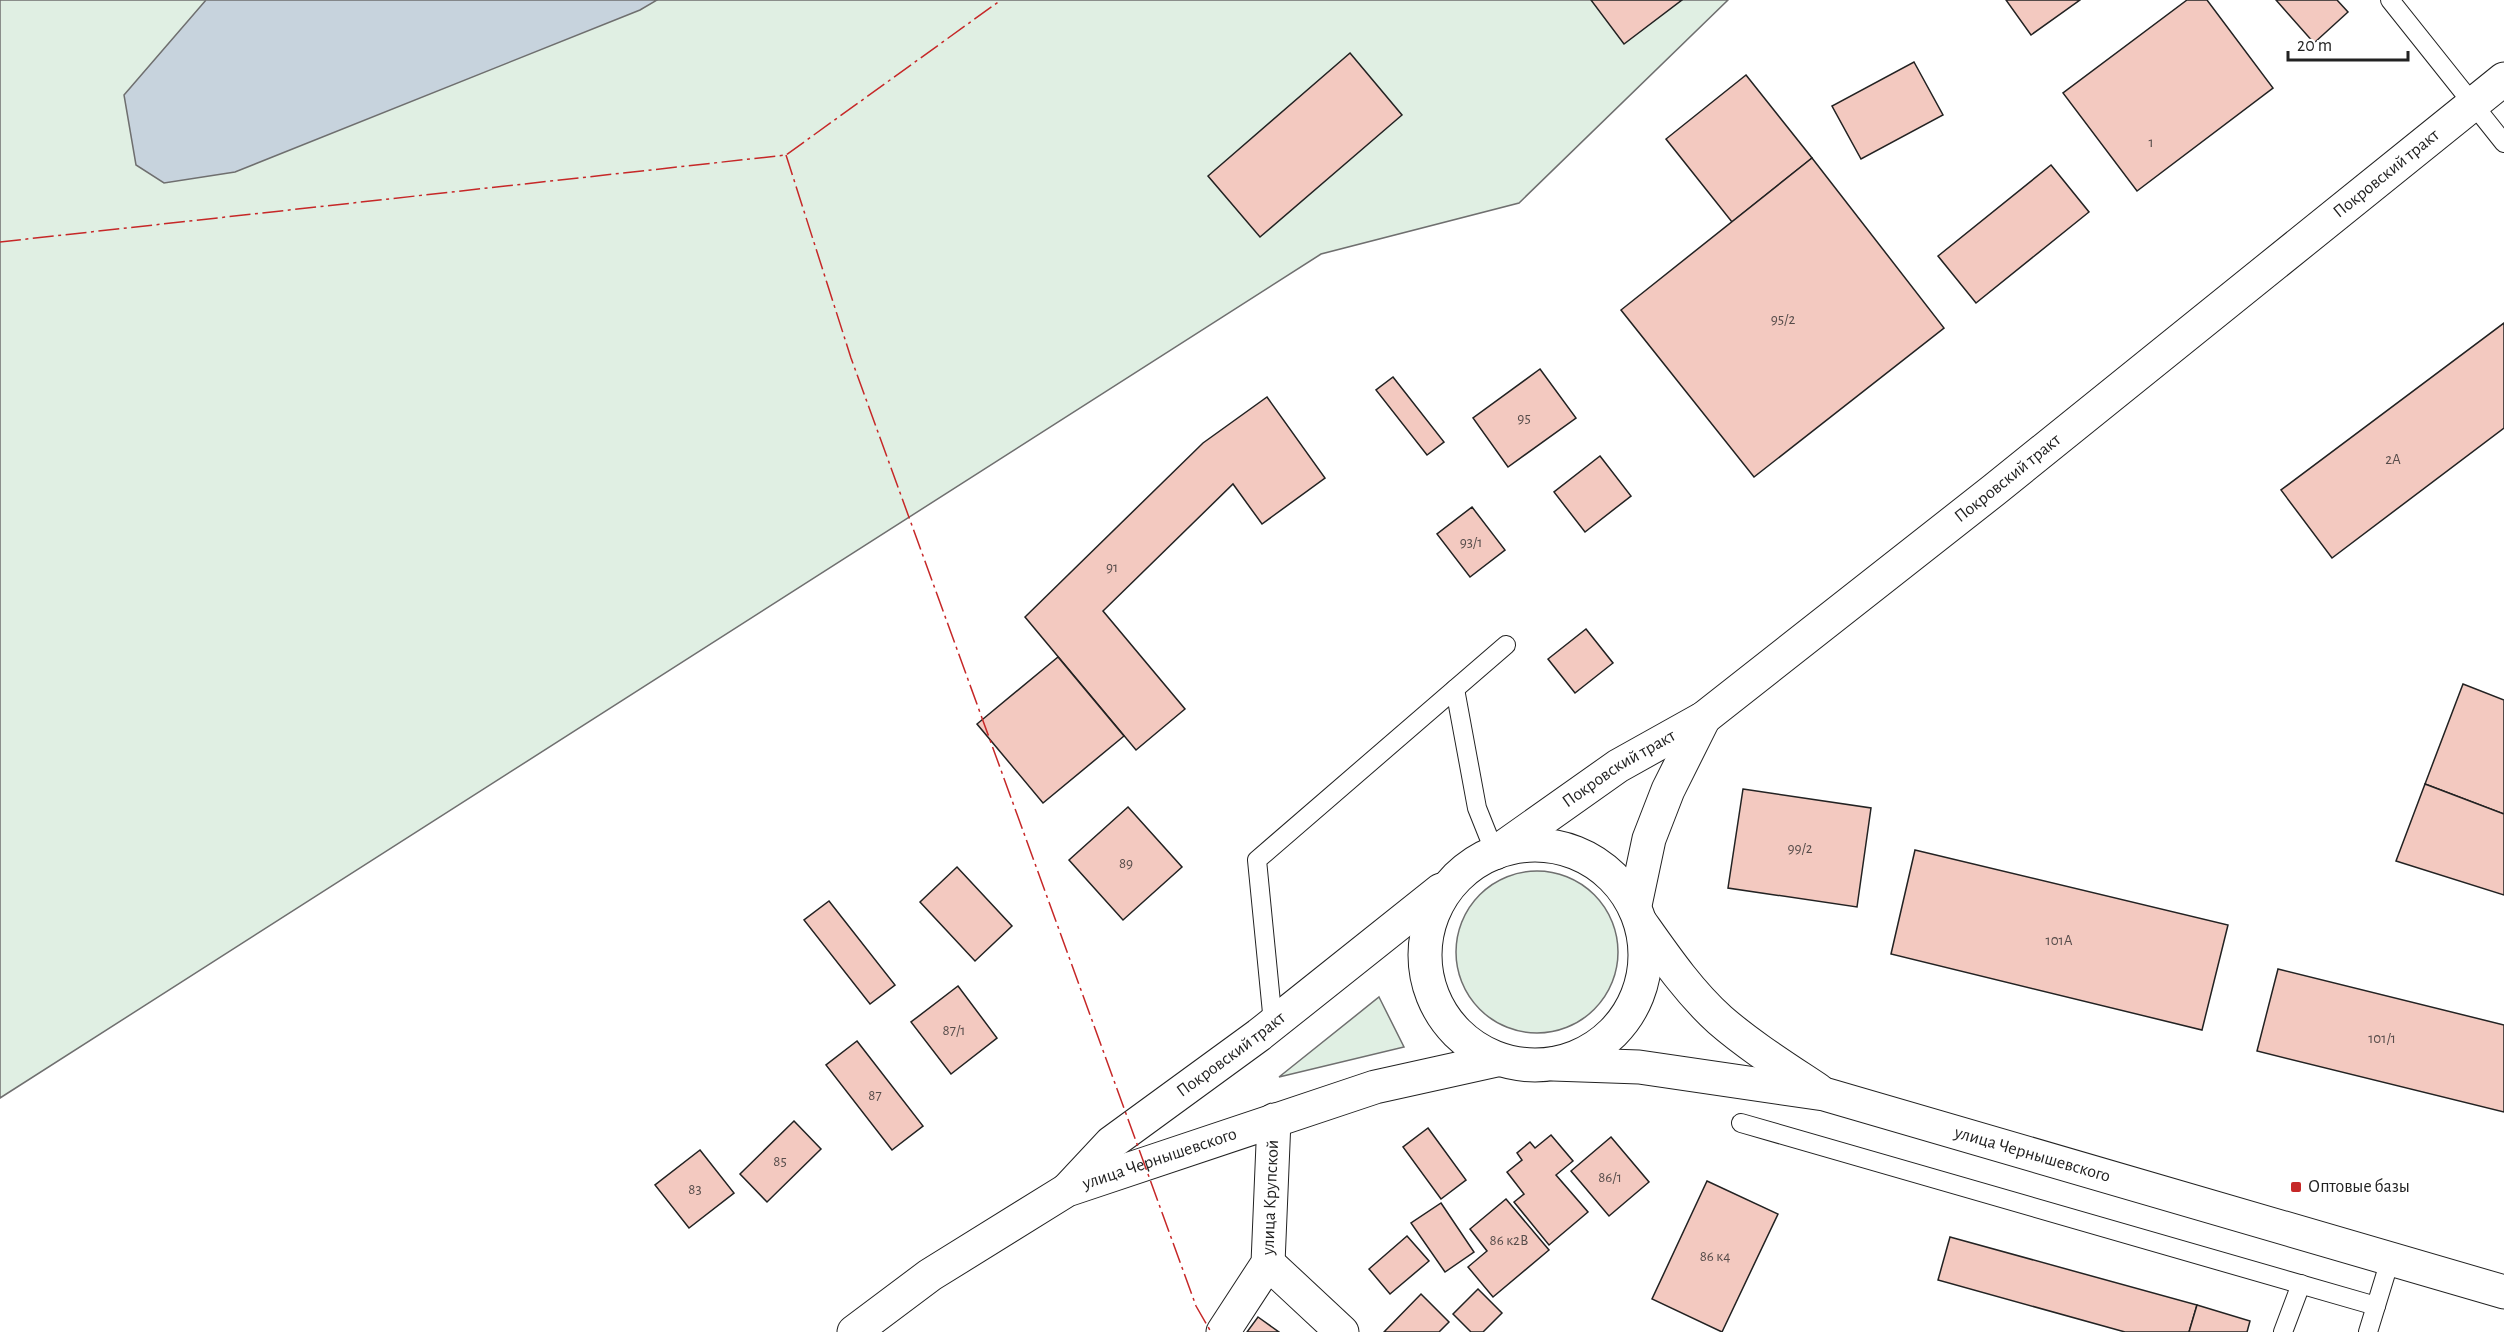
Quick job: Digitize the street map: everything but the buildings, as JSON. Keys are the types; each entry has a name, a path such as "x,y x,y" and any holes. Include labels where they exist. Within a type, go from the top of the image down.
{"main road":[{"name":"Покровский тракт","path":"1067,1190 1111,1143 1274,1023 1473,864 1495,853 1618,766 1704,718 1994,490 2504,79"},
{"path":"1454,879 1440,899 1430,922 1425,950 1427,978 1436,1004 1451,1028 1473,1047 1497,1060 1525,1065 1553,1064 1581,1056 1604,1041 1623,1022 1636,999 1644,973 1645,952 1637,913 1649,839 1668,790 1704,718"},
{"path":"1495,853 1519,846 1543,846 1568,850 1590,860 1611,876 1677,974 1719,1019 1767,1056 1824,1094"},
{"name":"улица Чернышевского","path":"854,1332 930,1275 1067,1190 1375,1087 1497,1060"},
{"name":"улица Чернышевского","path":"1553,1064 1639,1067 1824,1094 2504,1292"},
{"name":"улица Крупской","path":"1223,1332 1268,1263 1274,1120"},
{"path":"1268,1263 1342,1332"}],"lane":[{"path":"2391,0 2504,143"},
{"path":"1274,1023 1257,860 1506,645"},
{"path":"1455,689 1477,808 1495,853"},
{"path":"1741,1123 2376,1306"},
{"path":"2368,1332 2390,1260"},
{"path":"2283,1332 2301,1284"}],"green space":[{"path":"0,0 1728,0 1519,203 1321,254 0,1098"},
{"path":"1537,871 1568,877 1594,895 1612,921 1618,952 1612,983 1594,1009 1568,1027 1537,1033 1506,1027 1480,1009 1462,983 1456,952 1462,921 1480,895 1506,877"},
{"path":"1379,997 1404,1047 1279,1077"}],"shaded area":[{"path":"206,0 657,0 640,10 235,172 164,183 136,165 124,95"}],"power":[{"path":"0,242 786,155 1001,0"},
{"path":"786,155 851,358 1196,1306 1211,1332"}],"place":[{"name":"Оптовые базы","path":"2296,1187"}]}
